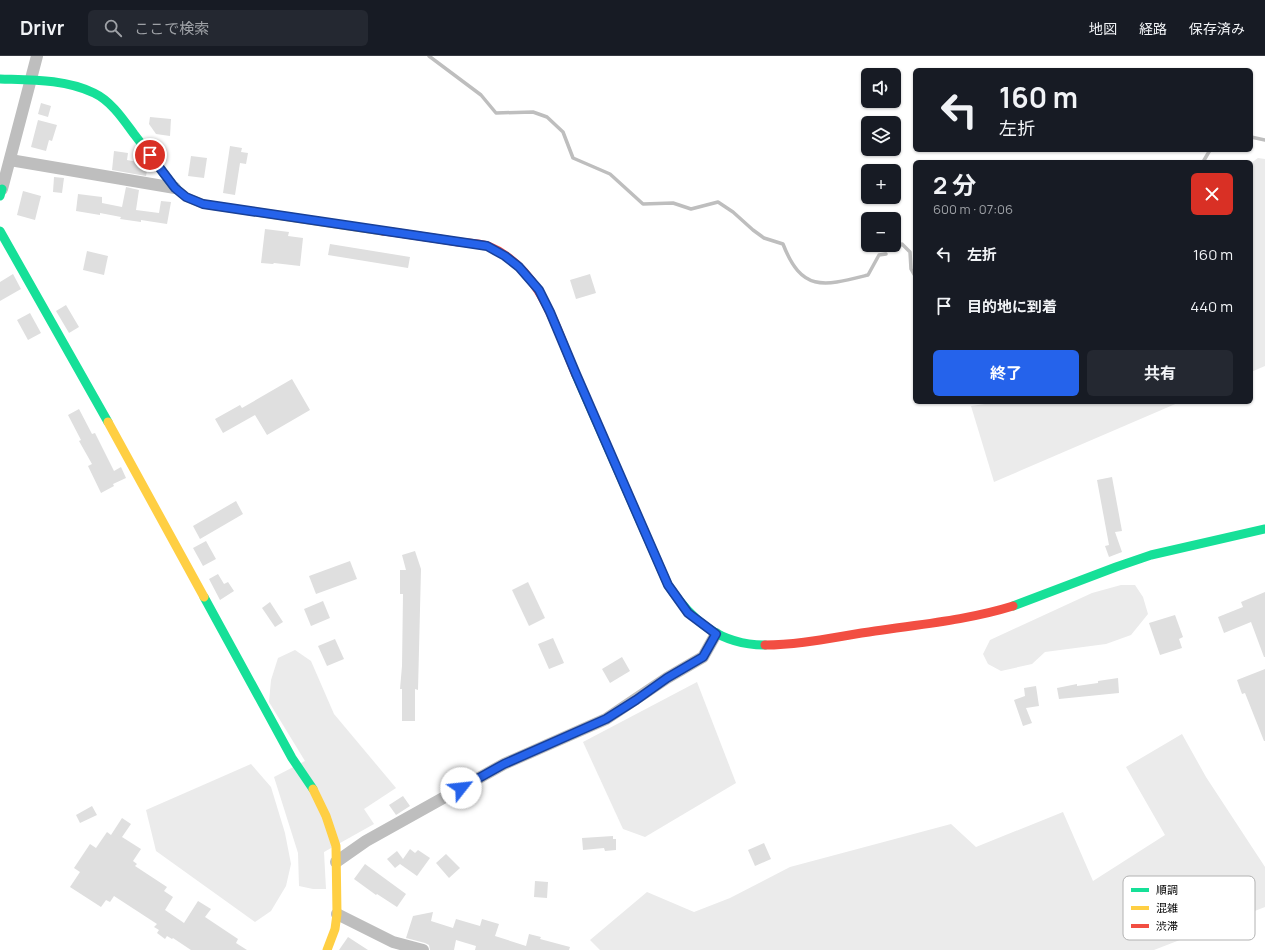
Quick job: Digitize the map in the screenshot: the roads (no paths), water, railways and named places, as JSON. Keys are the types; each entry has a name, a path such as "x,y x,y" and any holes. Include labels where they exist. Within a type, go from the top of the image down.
{"street":[{"path":"1,192 37,56"},
{"path":"0,80 30,80 60,84 89,91 104,99 117,111 175,188 186,197 203,204 487,246 505,256 519,267 539,290 550,312 668,585 688,613 716,634 736,642 772,644 948,621 981,615 1011,606 1136,559 1265,529"},
{"path":"10,160 175,188"},
{"path":"0,231 154,502 292,758 316,795 326,816 336,846 338,914 335,929 327,950"},
{"path":"336,862 366,841 498,768 606,719 667,678 703,657 716,634"},
{"path":"338,914 393,942 423,950"}],"waterway":[{"path":"429,56 481,95 496,113 533,112 547,117 563,132 573,158 610,174 643,204 673,203 691,209 718,202 733,212 764,238 783,244 790,260 798,271 807,278 816,282 839,282 868,275 879,255 886,254"},
{"path":"1253,137 1265,140"},
{"path":"1204,160 1209,152"},
{"path":"901,245 910,252 911,269 913,272"}]}
